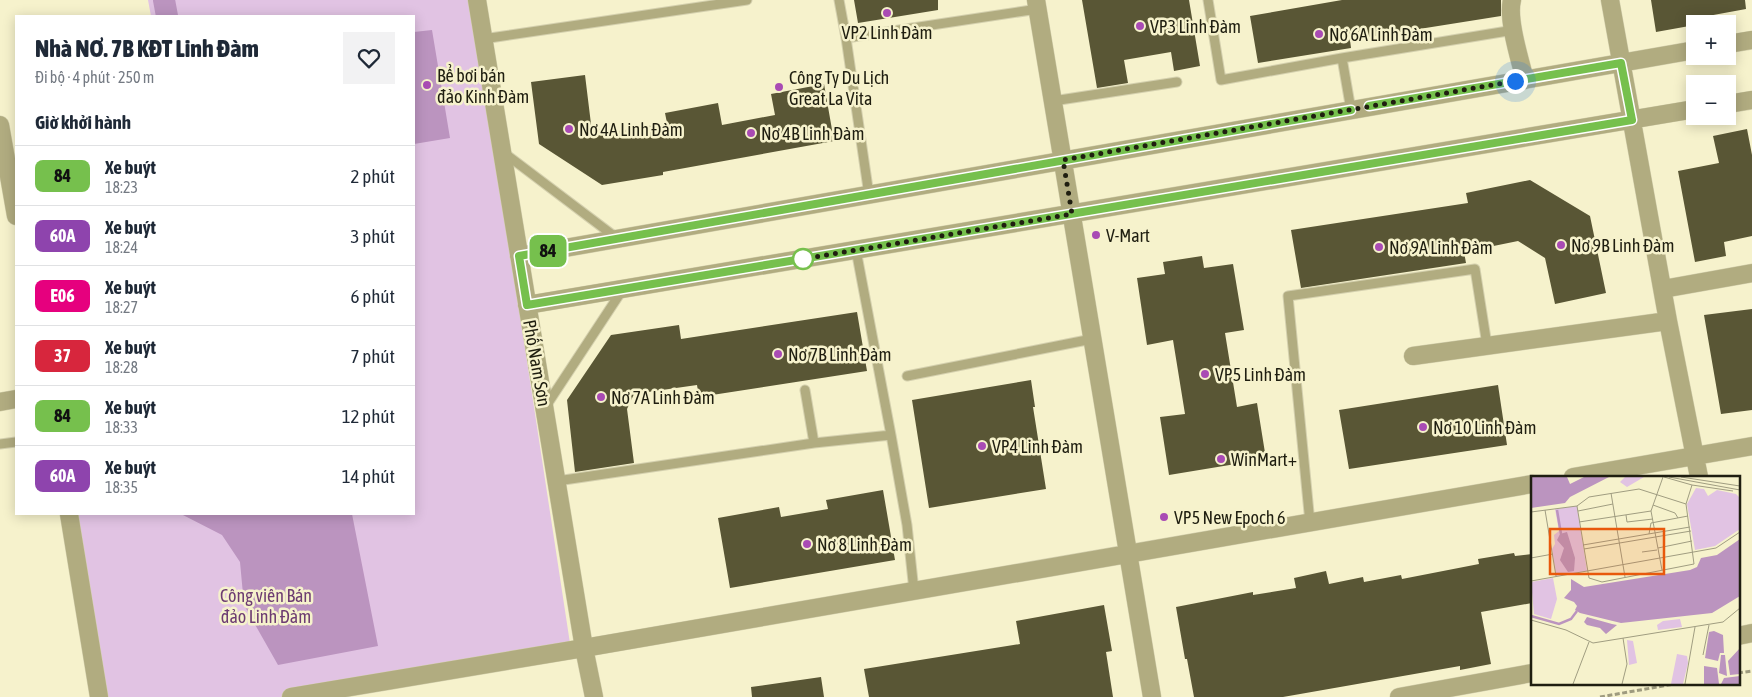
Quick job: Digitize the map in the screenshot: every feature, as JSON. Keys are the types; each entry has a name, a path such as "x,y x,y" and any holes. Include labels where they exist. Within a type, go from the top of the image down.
{"street":[{"name":"Phố Nam Sơn","path":"476,0 584,648 594,697"},
{"path":"1512,0 1514,30 1525,80"},
{"path":"1610,0 1698,476"},
{"path":"1037,5 1152,697"},
{"path":"1736,43 1752,40"},
{"path":"519,256 1686,52"},
{"path":"1736,103 1752,100"},
{"path":"527,305 1686,111"},
{"path":"0,125 15,210"},
{"path":"1663,289 1752,273"},
{"path":"1413,356 1668,321"},
{"path":"0,402 15,399"},
{"path":"1580,476 1752,446"},
{"path":"291,697 1531,484"},
{"path":"69,515 99,697"},
{"path":"1400,697 1531,673"}],"lane":[{"path":"483,39 747,0"},
{"path":"839,0 869,194"},
{"path":"1208,0 1221,80 1514,30"},
{"path":"846,38 1037,5"},
{"path":"1342,58 1351,110"},
{"path":"1053,101 1177,82"},
{"path":"502,151 618,239"},
{"path":"856,250 907,525 914,591"},
{"path":"1310,523 1288,296 1475,269 1488,346"},
{"path":"545,408 623,289"},
{"path":"907,376 1092,339"},
{"path":"805,390 814,443"},
{"path":"557,481 814,443 890,434"},
{"path":"0,444 15,442"}],"path":[{"path":"1600,697 1674,684"}],"green space":[{"name":"Công viên Bán đảo Linh Đàm","path":"148,0 472,0 571,650 291,697 99,697 68,515 415,515 415,15 151,15"}],"shaded area":[{"name":"Bể bơi bán đảo Kinh Đàm","path":"432,30 450,138 415,144 415,32"},
{"path":"183,515 352,515 378,646 278,665 244,605 240,562 222,535"}],"building":[{"name":"VP2 Linh Đàm","path":"854,0 938,0 938,10 858,23"},
{"name":"VP3 Linh Đàm","path":"1082,0 1189,0 1200,66 1174,71 1171,52 1124,60 1128,83 1097,88"},
{"name":"Nơ 6A Linh Đàm","path":"1342,0 1501,0 1501,16 1350,40 1351,48 1258,63 1250,16"},
{"path":"1651,0 1745,0 1746,9 1713,15 1686,15 1686,27 1656,32"},
{"path":"585,75 591,124 606,133 667,123 665,113 718,103 722,125 775,115 771,94 824,84 834,141 663,172 663,175 602,185 539,144 531,82"},
{"path":"1747,129 1752,155 1752,236 1724,242 1726,256 1695,262 1678,171 1719,163 1713,136"},
{"path":"1530,180 1590,216 1606,293 1555,304 1545,258 1518,241 1464,252 1466,263 1301,288 1291,230 1468,203 1466,193"},
{"name":"VP5 Linh Đàm","path":"1202,256 1204,268 1233,264 1244,330 1225,333 1237,407 1257,403 1266,459 1169,475 1160,417 1185,414 1173,340 1147,345 1137,278 1165,274 1163,262"},
{"path":"1752,309 1752,410 1721,414 1704,315"},
{"path":"857,312 867,371 699,397 697,385 634,394 627,409 634,463 575,472 567,400 611,335 679,325 681,339"},
{"name":"VP4 Linh Đàm","path":"1031,380 1035,407 1033,407 1046,489 929,508 912,400"},
{"name":"Nơ 10 Linh Đàm","path":"1498,385 1507,445 1349,469 1339,410"},
{"name":"Nơ 8 Linh Đàm","path":"883,490 895,560 730,588 718,518 779,507 781,517 828,509 826,500"},
{"path":"1514,553 1515,556 1531,554 1531,603 1481,612 1491,664 1460,670 1460,666 1283,697 1194,697 1176,607 1253,592 1253,595 1296,588 1294,578 1326,571 1329,584 1363,577 1364,582 1401,575 1402,579 1479,564 1478,559"},
{"path":"1104,605 1112,651 1106,652 1113,697 869,697 864,669 1020,644 1016,621"},
{"path":"821,677 824,697 752,697 751,687"}],"waterway":[{"path":"164,0 167,15"}],"bus line":[{"name":"84","path":"1351,110 519,256 527,305 1632,120 1621,63 1369,106"}],"place":[{"name":"VP2 Linh Đàm","path":"887,13"},
{"name":"VP3 Linh Đàm","path":"1140,26"},
{"name":"Nơ 6A Linh Đàm","path":"1319,34"},
{"name":"Bể bơi bán đảo Kinh Đàm","path":"427,85"},
{"name":"Công Ty Du Lịch Great La Vita","path":"779,87"},
{"name":"Nơ 4A Linh Đàm","path":"569,129"},
{"name":"Nơ 4B Linh Đàm","path":"751,133"},
{"name":"V-Mart","path":"1096,235"},
{"name":"Nơ 9B Linh Đàm","path":"1561,245"},
{"name":"Nơ 9A Linh Đàm","path":"1379,247"},
{"name":"Nơ 7B Linh Đàm","path":"778,354"},
{"name":"VP5 Linh Đàm","path":"1205,374"},
{"name":"Nơ 7A Linh Đàm","path":"601,397"},
{"name":"Nơ 10 Linh Đàm","path":"1423,427"},
{"name":"VP4 Linh Đàm","path":"982,446"},
{"name":"WinMart+","path":"1221,459"},
{"name":"VP5 New Epoch 6","path":"1164,517"},
{"name":"Nơ 8 Linh Đàm","path":"807,544"}],"route":[{"path":"803,259 797,260 1072,214 1063,160 1515,81"}]}
